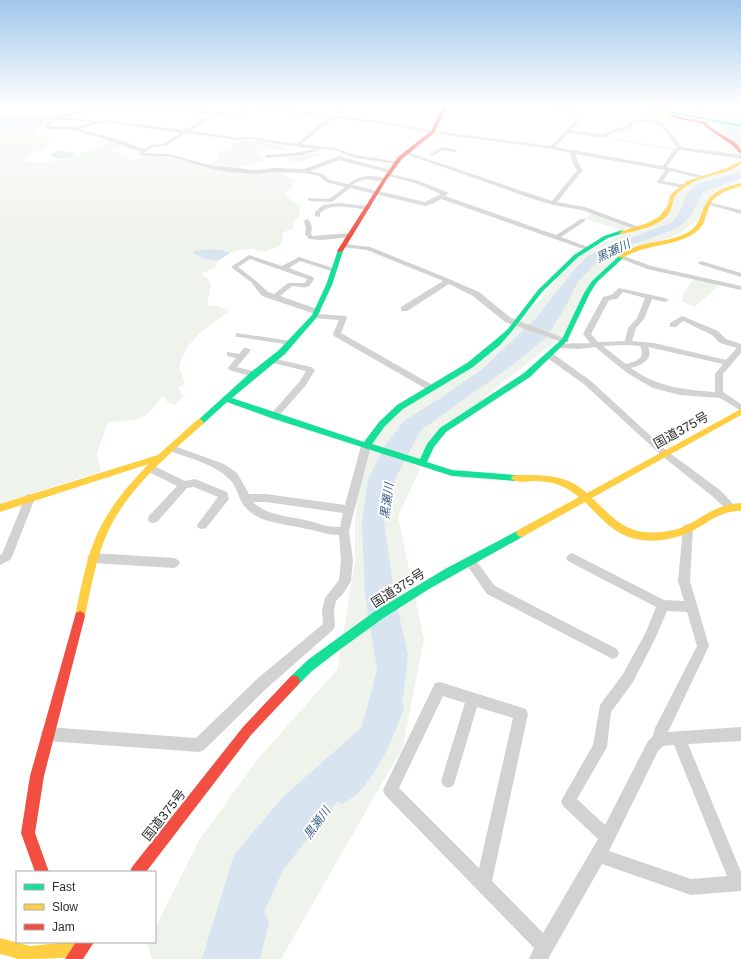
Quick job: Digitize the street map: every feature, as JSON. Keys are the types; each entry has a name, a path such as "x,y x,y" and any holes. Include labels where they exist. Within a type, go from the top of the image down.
{"main road":[{"path":"42,871 28,833 37,776 80,616 93,558 98,544 118,506 160,457 291,343 316,314 329,285 338,255 378,192 387,175 396,163 419,152"},
{"path":"366,446 382,424 396,412 431,388 470,365 497,343 517,323 540,291 557,273 586,248 606,237 651,224 663,217 671,207 672,196 683,186 704,177 736,168 741,162"},
{"path":"422,464 430,446 443,430 527,375 549,355 561,341 586,293 595,281 621,257 636,248 676,240 689,234 698,228 703,221 715,195 741,184"},
{"path":"226,399 274,416 452,473 544,479 563,482 586,497 612,522 632,534 657,536 682,531 715,512 730,506 741,507"},
{"name":"国道375号","path":"138,871 247,731 302,672 349,635 411,594 664,453 741,412"},
{"path":"0,508 160,457"},
{"path":"730,506 741,518"},
{"path":"0,946 30,954 79,948"}],"street":[{"path":"140,150 143,151 141,154 144,155 169,155 208,166 230,170 254,172 276,170 305,171 321,175 328,181 427,204 441,197 445,193 417,182 387,175 339,158 305,171"},
{"path":"267,156 303,154 317,150"},
{"path":"336,150 342,150 355,156 396,163"},
{"path":"419,152 432,150"},
{"path":"450,150 455,151"},
{"path":"564,150 704,177"},
{"path":"676,150 660,182 683,186"},
{"path":"701,150 741,153"},
{"path":"553,203 580,170 576,164 572,151"},
{"path":"419,152 438,157"},
{"path":"419,152 553,203 583,208 637,228"},
{"path":"310,199 330,201 362,178 387,175"},
{"path":"441,197 586,248"},
{"path":"710,203 740,211"},
{"path":"318,216 317,214 325,206 339,205 368,208"},
{"path":"556,238 583,220"},
{"path":"307,221 309,228 308,234 311,238 327,239 351,235"},
{"path":"344,246 368,248 476,294 508,320 579,347 608,343 654,345 728,363"},
{"path":"275,297 290,284 308,286 311,278 249,257 234,267 265,294 316,314 343,318 337,334 431,388"},
{"path":"621,257 649,268 741,288"},
{"path":"284,268 299,259 334,270"},
{"path":"701,263 741,275"},
{"path":"404,309 448,282"},
{"path":"665,300 622,290 614,297 606,299 587,334 590,339 639,378 657,386 683,392 721,395 741,408"},
{"path":"628,343 632,328 640,319 649,297"},
{"path":"673,326 682,318 715,333 723,341 741,348 719,374 719,393 721,395"},
{"path":"239,335 291,343"},
{"path":"625,367 639,363 645,358 646,351 643,344"},
{"path":"230,354 244,353 232,368 254,374"},
{"path":"549,355 588,383 664,453 716,493 730,506"},
{"path":"272,360 311,370 303,383 274,416"},
{"path":"48,734 199,745 253,691 291,656 329,626 328,610 331,598 345,581 347,551 344,531 366,446"},
{"path":"171,448 221,467 233,476 240,486 249,505 257,512 274,518 310,525 326,531 344,531"},
{"path":"150,468 184,485"},
{"path":"153,518 184,485 195,483 223,495 224,499 202,526"},
{"path":"0,560 6,557 30,498"},
{"path":"246,498 266,498 281,500 293,504 349,510"},
{"path":"660,739 660,733 703,646 684,581 688,528"},
{"path":"93,558 174,563"},
{"path":"572,558 663,604 692,608"},
{"path":"470,561 491,590 612,653"},
{"path":"607,837 568,801 600,747 605,710 628,678 651,635 663,604"},
{"path":"291,656 302,672"},
{"path":"483,884 521,714 440,688 390,790 483,884 541,953 598,855 652,746 660,739 741,735"},
{"path":"448,781 473,698"},
{"path":"598,855 691,887 740,883 679,739"},
{"path":"79,948 96,959"}],"shaded area":[{"path":"0,150 40,150 25,157 24,161 43,162 63,160 93,150 115,150 113,151 131,159 131,162 150,155 163,155 217,169 277,172 296,181 286,193 287,197 301,206 299,212 300,216 293,222 293,229 283,232 282,242 279,247 265,252 252,249 230,253 222,250 209,249 193,251 194,254 206,259 218,261 214,268 201,274 208,279 211,285 207,306 217,306 227,309 228,312 199,334 187,347 179,365 185,384 178,387 183,397 175,405 168,403 163,395 146,415 140,418 127,421 108,422 97,455 101,471 0,504"},
{"path":"222,150 268,150 257,152 264,160 242,167 206,165 211,164 220,156 218,153"},
{"path":"319,153 321,155 296,163 283,156"},
{"path":"741,167 741,181 715,191 705,214 677,235 655,243 634,248 587,293 563,336 493,390 430,446 398,517 424,639 403,747 281,959 152,959 147,943 156,943 156,926 200,839 257,760 337,670 355,561 355,520 359,481 375,434 422,393 488,350 540,300 573,258 620,235 660,222 672,196 692,181"},
{"path":"592,213 631,227 621,230 585,219"},
{"path":"694,279 719,285 695,307 682,302 683,294"}],"water":[{"path":"58,151 77,154 59,159 50,154"},
{"path":"741,172 741,178 703,192 690,217 679,227 619,248 596,263 577,283 567,304 547,337 514,364 421,430 397,475 383,513 394,593 408,655 403,698 362,770 283,870 243,959 202,959 234,855 284,796 362,727 377,669 365,595 362,521 368,480 384,447 405,420 481,370 536,318 574,270 589,255 671,223 679,214 686,194 700,183"},
{"path":"209,249 222,250 230,253 218,261 206,259 194,254 193,251"}],"waterway":[{"name":"黒瀬川","path":"342,792 373,753 384,731 393,707"},
{"name":"黒瀬川","path":"246,959 256,923"}],"traffic: fast":[{"path":"366,446 382,424 400,407 470,365 497,343 510,330 540,291 576,256 606,237 622,232"},
{"path":"200,422 254,374 282,352 315,316 329,285 340,251"},
{"path":"422,464 430,446 443,430 527,375 565,340 587,293 595,281 621,257"},
{"path":"226,399 274,416 452,473 515,478"},
{"path":"294,681 318,659 401,600 521,533"}],"traffic: slow":[{"path":"622,232 647,225 661,218 670,205 672,196 689,182 722,172 741,162"},
{"path":"621,257 637,248 674,240 696,230 703,219 711,199 723,191 741,184"},
{"path":"521,533 741,412"},
{"path":"80,616 93,558 106,525 115,510 161,457 200,422"},
{"path":"0,508 158,458"},
{"path":"515,478 547,479 564,482 582,494 614,524 632,534 643,536 658,536 678,533 724,509 741,507"},
{"path":"0,946 30,954 81,949 78,943"}],"traffic: jam":[{"path":"340,251 385,179 400,158 410,150"},
{"path":"738,150 741,153"},
{"path":"42,871 28,833 37,776 80,616"},
{"path":"138,871 247,731 294,681"},
{"path":"73,959 85,943"}]}
